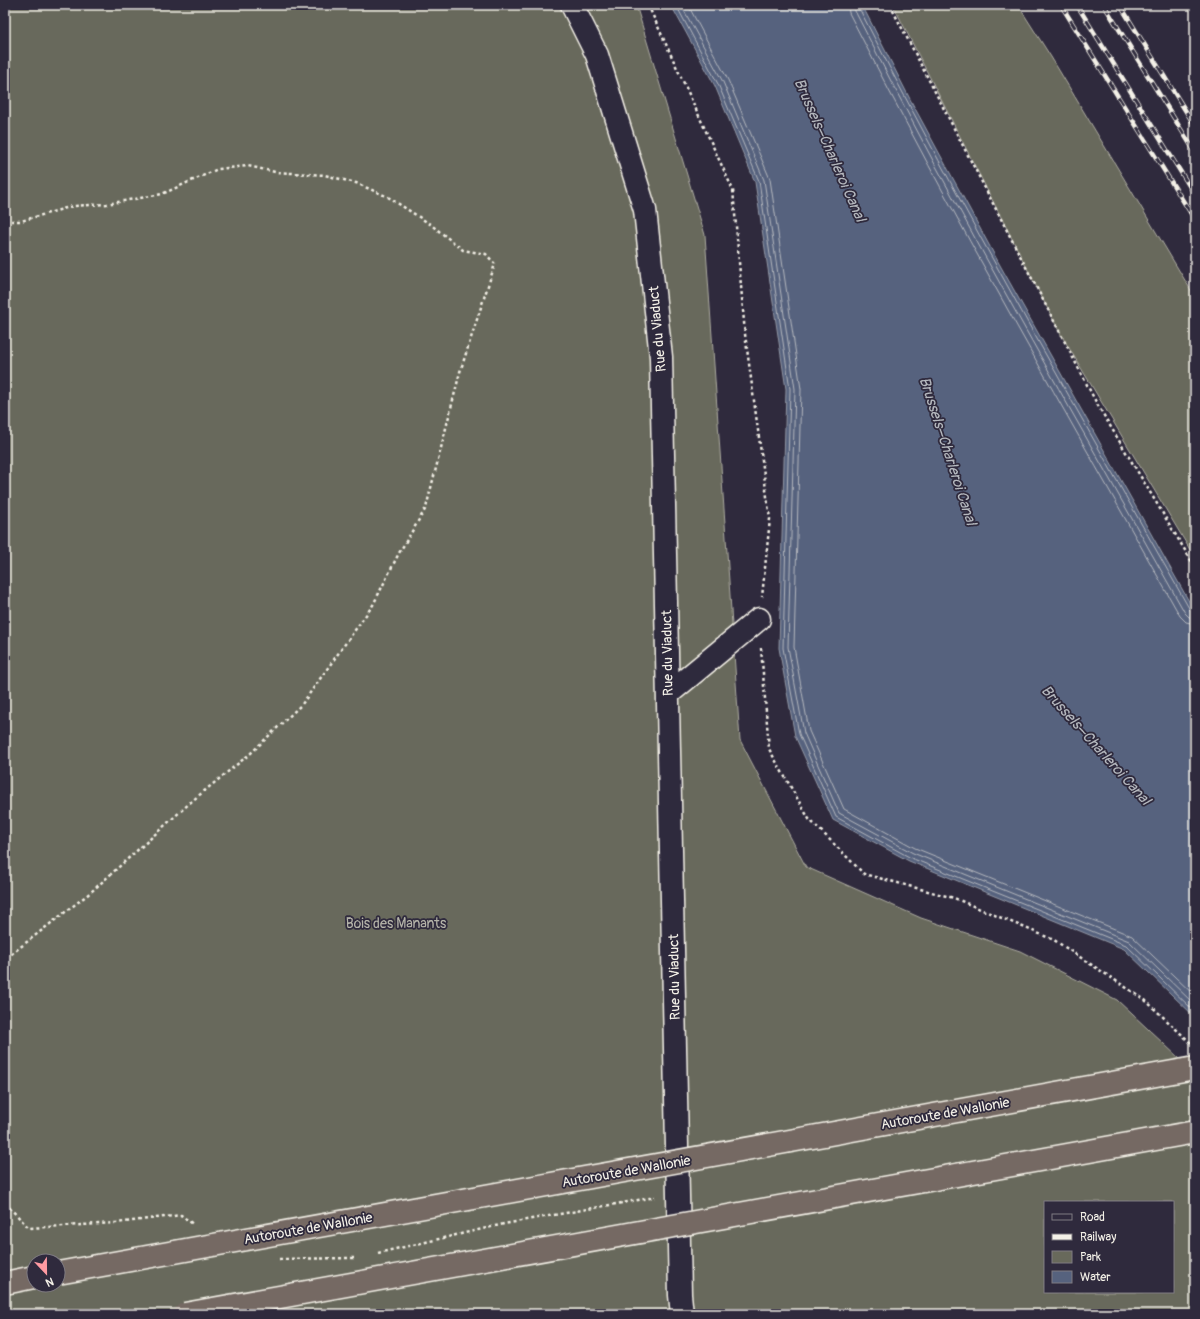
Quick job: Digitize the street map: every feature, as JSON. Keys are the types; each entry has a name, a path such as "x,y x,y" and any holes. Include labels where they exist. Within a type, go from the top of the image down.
{"highway":[{"name":"Autoroute de Wallonie","path":"66,1272 1195,1068"},
{"path":"185,1314 1195,1132"},
{"path":"5,1283 26,1279"}],"street":[{"name":"Rue du Viaduct","path":"572,5 597,56 645,210 662,357 680,1295 682,1314"},
{"path":"668,694 759,619"}],"path":[{"path":"648,5 733,190 745,334 770,519 759,619 769,749 809,819 864,874 954,898 1054,940 1145,1000 1195,1046"},
{"path":"890,5 1097,404 1195,567"},
{"path":"5,221 21,221 73,206 107,204 162,194 218,169 248,166 275,172 324,175 356,183 388,197 430,224 463,250 486,254 495,264 460,372 426,508 399,553 373,605 302,704 251,753 192,801 91,892 5,959"}],"green space":[{"name":"Bois des Manants","path":"5,5 636,5 705,235 740,740 806,867 921,918 1020,951 1117,1000 1195,1073 1195,1314 5,1314"},
{"path":"893,5 1018,5 1051,57 1195,297 1195,558 1060,333"}],"water":[{"name":"Brussels–Charleroi Canal","path":"671,5 862,5 911,101 1001,267 1195,612 1195,1017 1124,949 909,861 833,820 795,736 779,648 786,389 755,182 715,86"}],"railway":[{"path":"1061,5 1195,220"},
{"path":"1077,5 1195,195"},
{"path":"1104,5 1195,152"},
{"path":"1120,5 1195,126"}]}
